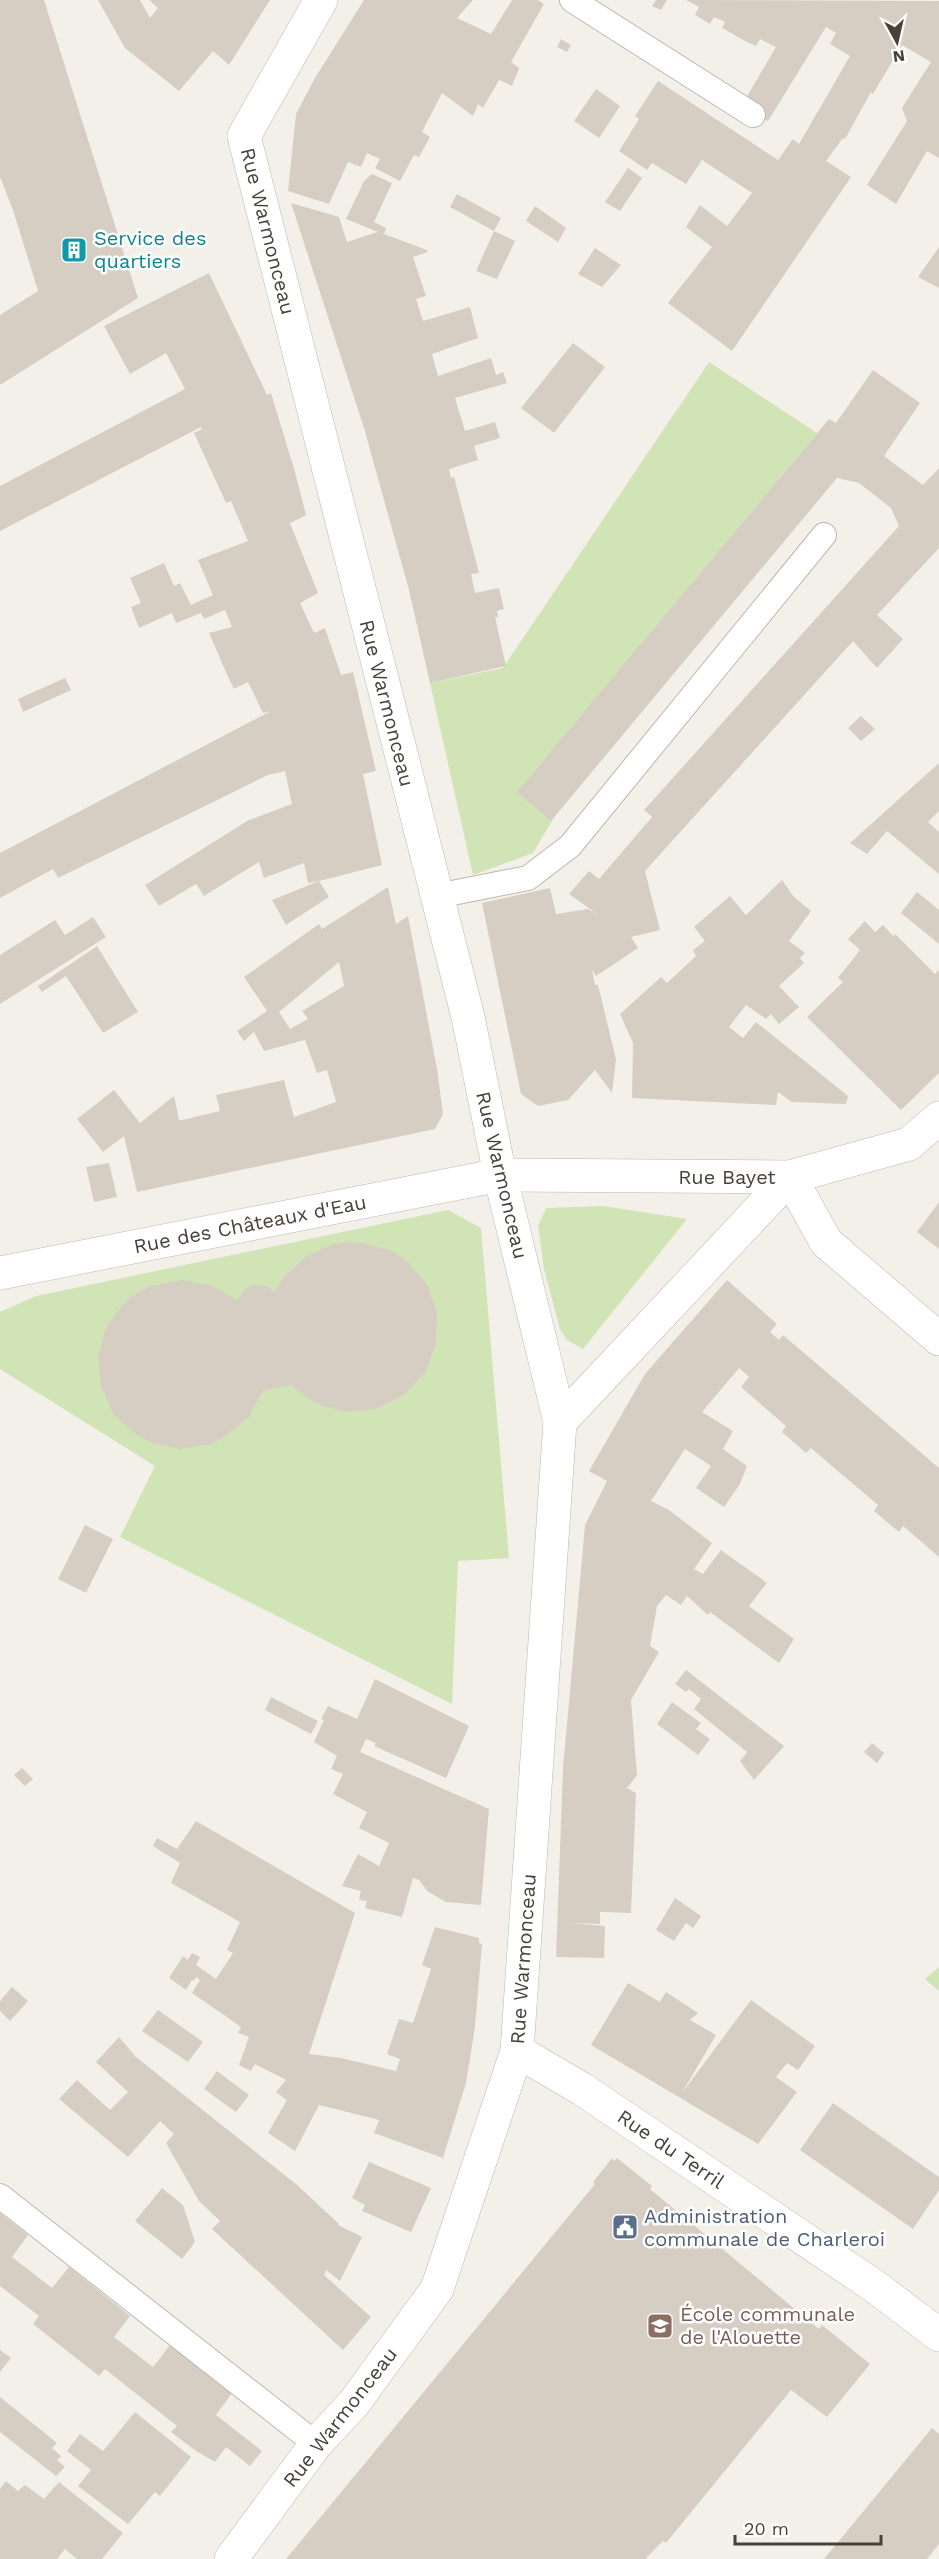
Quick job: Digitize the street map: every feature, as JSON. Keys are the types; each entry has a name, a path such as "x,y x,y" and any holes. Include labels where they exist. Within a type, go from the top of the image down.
{"street":[{"name":"Rue Warmonceau","path":"231,2559 316,2444 354,2403 437,2289 517,2051 560,1422 500,1175 468,1017 244,136 321,0"},
{"name":"Rue Bayet","path":"500,1175 790,1177 909,1144 939,1118"},
{"name":"Rue des Châteaux d'Eau","path":"0,1273 500,1175"},
{"path":"560,1422 790,1177 826,1242 939,1339"},
{"name":"Rue du Terril","path":"517,2051 602,2102 877,2288 939,2336"}],"lane":[{"path":"572,0 753,115"},
{"path":"437,896 528,878 570,846 824,536"},
{"path":"0,2196 316,2444"}],"green space":[{"path":"709,362 817,433 518,792 552,821 533,853 473,875 430,683 503,668"},
{"path":"603,1206 687,1219 583,1349 567,1340 560,1329 544,1269 538,1226 546,1208"},
{"path":"448,1210 481,1228 509,1558 458,1561 452,1704 120,1537 155,1466 0,1369 0,1312 36,1296"},
{"path":"939,1967 939,1991 925,1979"}],"building":[{"name":"Service des quartiers","path":"0,0 44,0 138,298 0,385 0,315 38,291 13,210 0,177"},
{"path":"98,0 140,0 150,18 158,8 149,0 270,0 229,65 213,51 179,91 125,48"},
{"path":"364,0 473,0 457,18 491,34 512,0 538,0 544,4 511,62 519,68 512,86 499,80 483,108 478,104 473,116 442,93 422,132 430,137 419,157 414,155 400,181 375,168 380,159 367,153 361,167 348,162 329,204 288,191 296,114 315,78"},
{"path":"656,0 667,0 661,10 652,6"},
{"path":"686,0 939,1 939,158 927,151 896,204 867,185 907,121 902,108 931,62 902,45 873,94 871,92 845,139 843,138 826,161 851,177 732,351 668,303 712,247 686,227 700,205 727,226 752,193 702,160 686,184 652,163 647,170 619,151 639,119 635,116 658,81 778,160 793,139 799,144 850,56 830,44 836,33 826,27 768,121 742,105 776,47 760,39 756,46 747,42 722,28 725,22 714,17 710,24 695,15 699,7"},
{"path":"561,39 571,45 567,52 557,47"},
{"path":"596,89 620,106 599,138 574,121"},
{"path":"628,168 642,178 620,211 605,202"},
{"path":"372,174 392,183 374,222 386,228 384,234 428,252 413,257 426,296 416,299 423,321 470,307 478,338 432,354 438,376 491,358 496,375 503,372 507,383 455,398 465,431 495,422 500,438 474,446 478,460 449,469 451,478 454,477 479,573 471,574 475,593 499,588 504,609 497,611 498,617 495,617 506,666 430,683 409,590 364,428 291,203 339,217 347,242 378,232 346,219 364,181"},
{"path":"457,194 501,218 494,231 450,207"},
{"path":"535,206 566,228 558,242 526,221"},
{"path":"494,231 515,241 497,279 476,271"},
{"path":"939,247 939,288 918,277"},
{"path":"595,248 621,265 602,287 578,274"},
{"path":"209,273 267,395 271,393 295,472 306,515 290,523 318,593 300,603 314,633 325,628 341,675 353,672 376,771 363,774 382,865 308,883 304,863 264,878 259,862 204,896 196,884 159,906 145,885 247,821 292,804 285,771 268,775 58,878 53,869 0,898 0,853 271,711 263,713 248,682 234,689 229,679 209,633 232,627 225,610 204,619 201,613 176,623 172,613 139,628 131,607 141,603 130,578 164,563 174,586 180,583 191,605 213,595 198,560 248,541 231,501 226,503 194,433 202,429 201,427 0,531 0,486 185,389 166,353 130,374 104,326"},
{"path":"573,343 605,367 554,433 521,408"},
{"path":"873,370 920,403 884,456 923,485 939,468 939,548 877,615 903,639 877,668 853,641 645,871 660,930 631,937 638,948 596,976 592,970 595,985 598,985 616,1059 612,1093 595,1070 568,1100 538,1106 521,1094 482,903 550,888 556,914 588,909 597,914 569,894 589,871 599,879 652,817 644,810 899,526 891,508 859,483 837,478 551,821 517,792 829,419 836,423"},
{"path":"65,678 71,690 23,712 18,699"},
{"path":"861,716 875,729 861,741 848,728"},
{"path":"939,763 939,811 928,822 939,832 939,874 887,831 867,854 850,843"},
{"path":"782,880 794,897 811,911 789,941 805,953 800,958 804,963 779,986 799,1007 779,1024 771,1014 766,1019 746,1005 729,1027 743,1038 756,1022 848,1096 846,1104 792,1102 778,1092 776,1105 632,1098 633,1043 620,1014 661,977 667,983 696,956 693,950 705,941 694,927 730,896 746,915"},
{"path":"319,881 329,897 286,925 272,900"},
{"path":"388,887 396,924 408,916 437,1069 443,1114 435,1129 137,1192 124,1136 103,1152 77,1119 114,1090 140,1123 174,1096 179,1120 182,1120 220,1111 216,1095 284,1080 294,1117 336,1102 327,1070 317,1073 305,1040 264,1051 254,1032 244,1041 237,1031 267,1011 244,977 319,924 322,929","holes":["339,962 344,986 302,1011 308,1019 290,1029 279,1012"]},
{"path":"917,892 939,910 939,944 901,913"},
{"path":"93,917 106,937 0,1004 0,955 55,920 65,935"},
{"path":"865,921 875,932 883,925 935,974 939,970 939,1073 901,1110 807,1017 843,982 838,978 860,950 848,939"},
{"path":"97,946 138,1012 103,1033 66,976 42,992 38,986"},
{"path":"109,1163 117,1197 94,1202 86,1167"},
{"path":"939,1202 939,1249 917,1232"},
{"path":"364,1243 394,1252 406,1260 427,1284 437,1313 436,1344 425,1373 404,1395 376,1409 345,1412 315,1403 290,1385 263,1391 248,1418 224,1437 211,1444 180,1449 150,1442 137,1435 114,1415 101,1386 98,1356 106,1327 125,1302 137,1293 151,1286 181,1280 211,1285 237,1300 245,1289 254,1285 266,1286 275,1292 283,1278 305,1257 333,1244"},
{"path":"727,1280 777,1324 770,1332 779,1340 783,1335 939,1468 939,1557 903,1526 899,1532 874,1511 878,1505 811,1448 806,1453 782,1432 786,1426 741,1387 749,1377 739,1368 702,1412 733,1431 723,1449 747,1466 740,1484 724,1507 696,1488 711,1466 685,1449 651,1501 669,1510 712,1543 694,1569 703,1574 721,1550 767,1583 749,1606 794,1639 779,1663 710,1612 708,1615 687,1596 681,1605 666,1595 657,1606 650,1646 659,1652 631,1700 637,1775 627,1788 636,1793 631,1913 600,1912 600,1924 568,1923 605,1926 604,1958 556,1957 563,1768 585,1525 607,1481 589,1471 645,1374"},
{"path":"85,1525 113,1539 86,1593 58,1579"},
{"path":"686,1670 784,1746 754,1780 740,1761 747,1752 694,1709 701,1699 689,1689 686,1692 675,1684"},
{"path":"375,1679 469,1726 446,1778 374,1746 376,1743 366,1739 360,1752 489,1809 481,1905 446,1902 427,1891 419,1880 413,1878 402,1917 365,1908 367,1901 359,1900 361,1891 342,1886 358,1854 379,1866 389,1843 359,1828 367,1812 333,1794 343,1774 331,1769 337,1756 314,1742 324,1720 321,1719 328,1706 357,1719"},
{"path":"271,1697 318,1721 311,1734 265,1710"},
{"path":"672,1702 701,1723 696,1729 710,1739 698,1755 657,1724"},
{"path":"872,1743 884,1753 877,1763 864,1752"},
{"path":"22,1768 33,1779 25,1786 14,1775"},
{"path":"196,1821 355,1913 309,2054 341,2058 396,2071 400,2059 387,2054 399,2019 413,2023 431,1969 422,1965 435,1927 479,1938 479,1943 482,1944 475,2027 466,2083 443,2158 374,2133 379,2120 319,2105 295,2151 268,2133 287,2100 276,2092 286,2080 255,2064 251,2071 239,2065 249,2037 238,2033 241,2027 192,1993 200,1980 196,1977 186,1990 169,1978 183,1956 188,1960 192,1953 200,1957 196,1965 216,1979 233,1953 227,1950 240,1922 171,1883 180,1863 153,1846 157,1838 177,1849"},
{"path":"675,1898 701,1916 693,1928 686,1923 674,1941 656,1930"},
{"path":"628,1983 660,2002 666,1992 698,2013 690,2020 716,2035 682,2093 751,2000 815,2046 798,2070 787,2063 776,2077 797,2092 758,2144 591,2045"},
{"path":"12,1987 28,2001 10,2021 0,2011 0,2001"},
{"path":"158,2010 203,2042 188,2062 142,2031"},
{"path":"119,2037 136,2057 296,2184 338,2225 362,2237 340,2281 326,2270 324,2275 371,2317 343,2350 212,2229 220,2221 199,2201 166,2143 174,2134 160,2121 128,2157 59,2099 77,2080 110,2110 128,2092 96,2062"},
{"path":"217,2071 249,2095 236,2112 204,2089"},
{"path":"833,2103 939,2177 939,2190 913,2229 800,2150"},
{"name":"École communale de l'Alouette","path":"612,2158 614,2161 617,2158 652,2186 650,2189 819,2329 822,2325 870,2364 827,2417 791,2390 666,2543 663,2541 646,2558 648,2559 286,2559 595,2184 593,2182"},
{"path":"369,2162 431,2188 411,2232 362,2211 365,2205 352,2198"},
{"path":"162,2188 183,2205 195,2242 182,2259 135,2221"},
{"path":"0,2213 28,2235 12,2257 52,2288 69,2267 130,2316 114,2337 153,2367 170,2345 232,2393 216,2415 262,2451 250,2466 226,2447 215,2462 196,2451 171,2432 177,2426 105,2369 99,2376 33,2324 39,2316 0,2286"},
{"path":"0,2350 11,2358 0,2372"},
{"path":"0,2397 57,2443 52,2448 61,2456 57,2460 65,2467 56,2476 0,2432"},
{"path":"135,2412 191,2457 160,2496 155,2492 128,2524 78,2486 91,2470 67,2451 80,2434 103,2451"},
{"path":"932,2428 939,2434 939,2544 927,2559 824,2559"},
{"path":"6,2481 18,2491 25,2485 44,2499 59,2482 123,2533 102,2559 77,2559 65,2549 57,2559 0,2559 0,2489"}],"place":[{"name":"Service des quartiers","path":"74,250"},
{"name":"Administration communale de Charleroi","path":"625,2227"},
{"name":"École communale de l'Alouette","path":"660,2326"}]}
